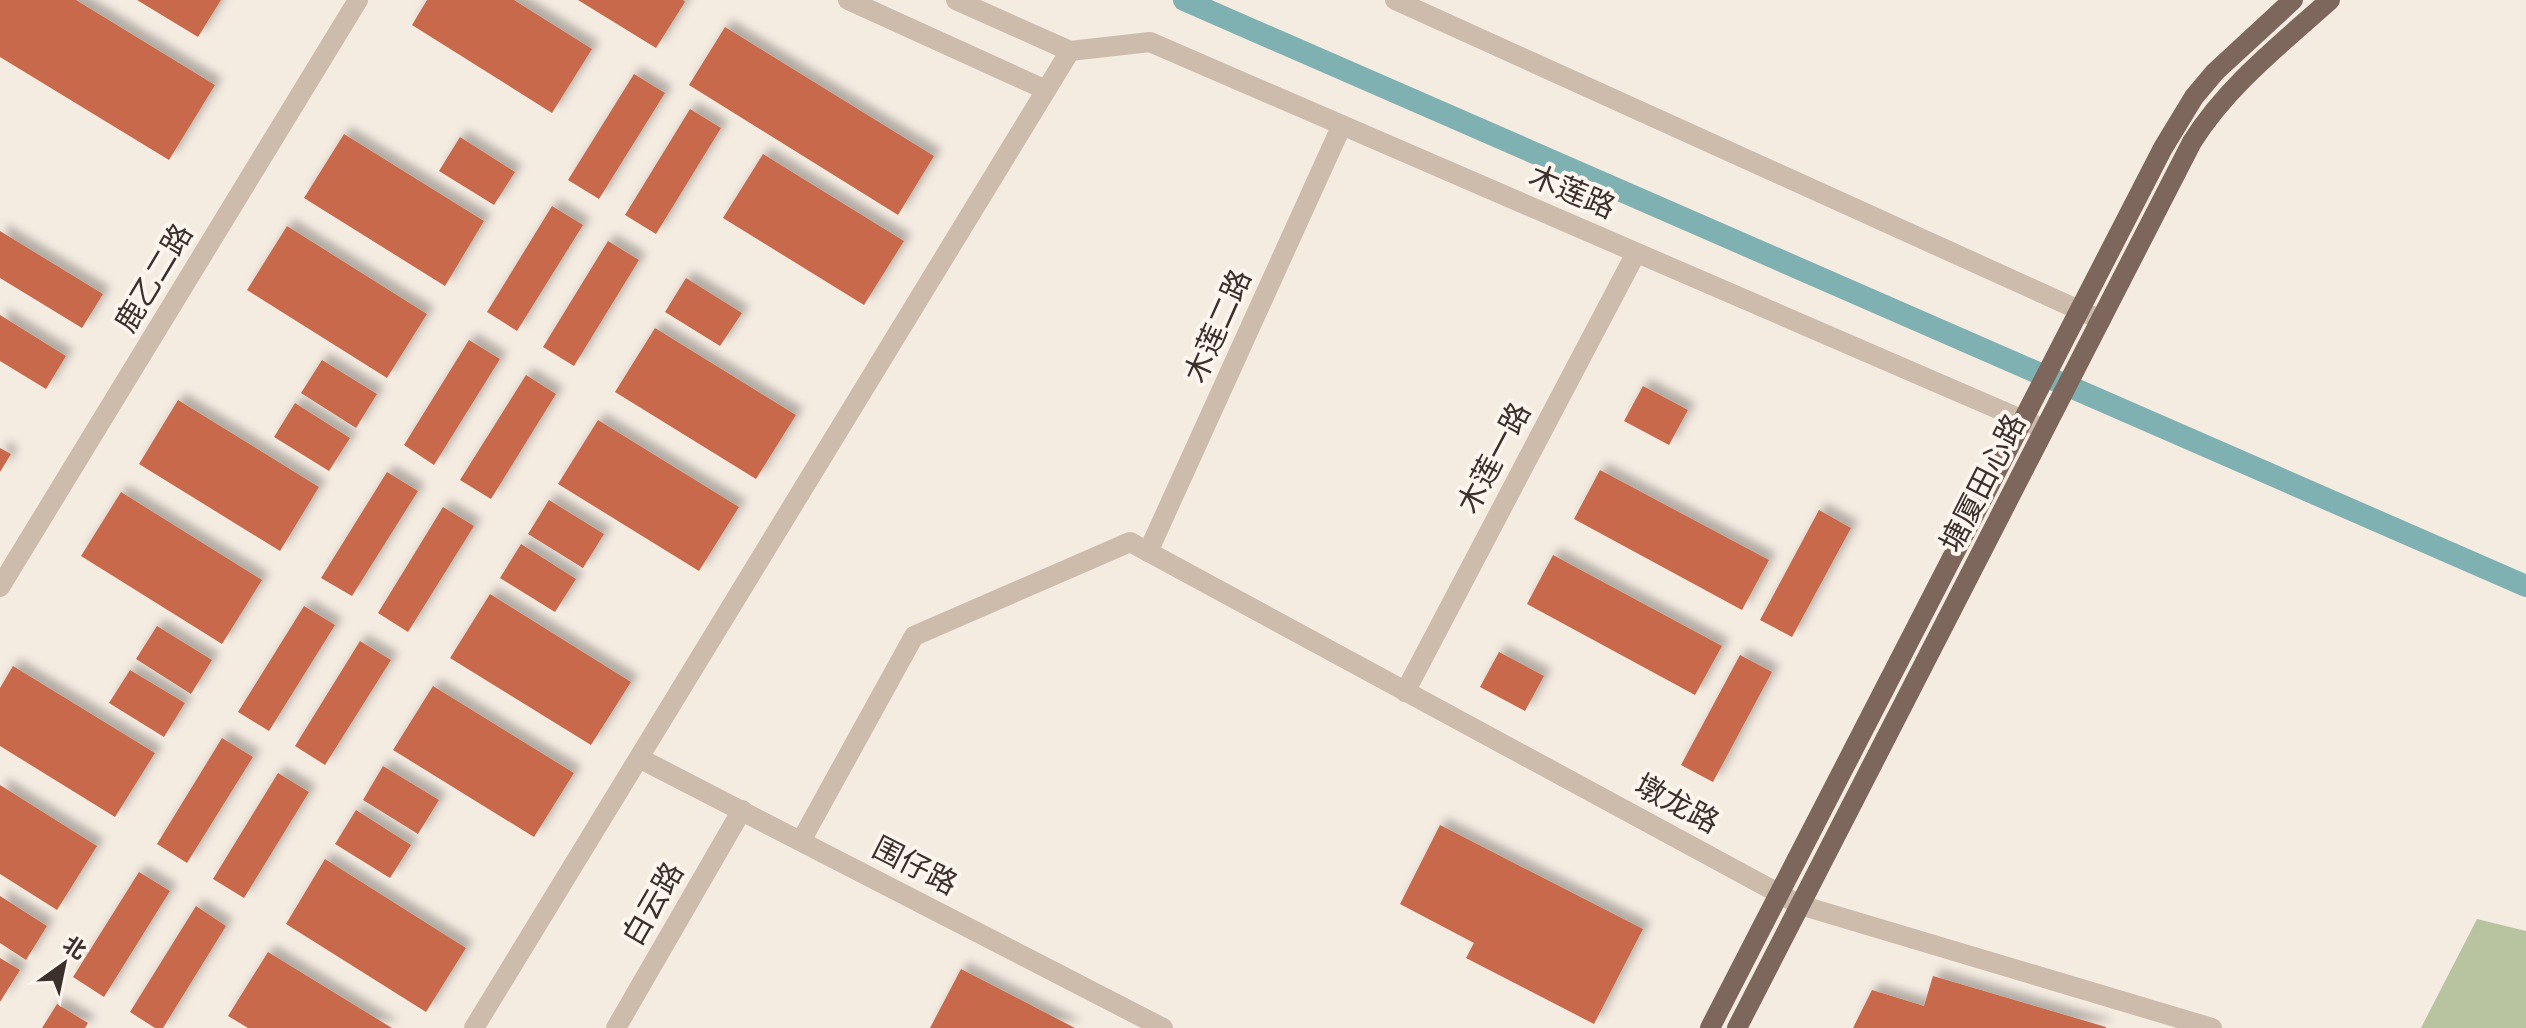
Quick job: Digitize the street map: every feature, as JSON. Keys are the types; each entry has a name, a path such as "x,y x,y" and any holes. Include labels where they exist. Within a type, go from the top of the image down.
{"main road":[{"name":"塘厦田心路","path":"1710,1028 2163,148 2194,97 2235,52 2293,0"},
{"name":"塘厦田心路","path":"1737,1028 2203,125 2231,92 2330,0"}],"street":[{"name":"鹿乙二路","path":"0,587 358,0"},
{"path":"848,0 1046,90"},
{"path":"474,1028 1070,51 956,0"},
{"path":"1395,0 2101,320"},
{"name":"木莲路","path":"1070,51 1150,42 2044,429"},
{"name":"木莲二路","path":"1148,552 1342,125"},
{"name":"木莲一路","path":"1405,692 1636,253"},
{"path":"801,841 914,636 1130,542 1148,552"},
{"name":"墩龙路","path":"1148,552 1800,905 2212,1028"},
{"name":"围仔路","path":"639,758 1163,1028"},
{"name":"白云路","path":"616,1028 742,810"}],"green space":[{"path":"2477,919 2526,931 2526,1028 2421,1028"}],"building":[{"path":"0,0 76,0 215,85 169,160 0,57"},
{"path":"137,0 221,0 198,37"},
{"path":"427,0 514,0 592,49 552,113 412,25"},
{"path":"578,0 683,0 685,2 656,48"},
{"path":"725,27 934,156 898,215 689,85"},
{"path":"634,74 665,93 599,199 568,180"},
{"path":"690,109 721,128 656,234 625,215"},
{"path":"344,134 484,221 445,286 304,198"},
{"path":"460,137 515,172 494,205 439,171"},
{"path":"763,154 904,241 864,305 723,218"},
{"path":"552,206 583,225 517,331 487,312"},
{"path":"287,226 427,314 387,378 247,290"},
{"path":"0,231 103,294 82,328 0,278"},
{"path":"608,241 639,260 574,366 543,347"},
{"path":"686,278 742,313 720,346 665,312"},
{"path":"0,315 66,356 46,389 0,361"},
{"path":"655,328 796,415 756,479 615,392"},
{"path":"469,340 500,359 434,465 404,445"},
{"path":"322,360 377,394 356,428 301,393"},
{"path":"526,375 556,394 491,499 460,480"},
{"path":"1643,386 1688,410 1669,445 1624,421"},
{"path":"178,400 319,487 280,551 139,464"},
{"path":"295,403 350,438 329,471 274,437"},
{"path":"598,420 739,507 699,571 558,484"},
{"path":"0,448 11,454 0,472"},
{"path":"1600,470 1769,560 1742,610 1574,519"},
{"path":"387,472 418,491 352,596 321,578"},
{"path":"121,492 262,580 222,644 81,556"},
{"path":"549,500 604,534 583,568 528,534"},
{"path":"443,507 474,526 408,632 378,613"},
{"path":"1819,510 1851,528 1792,637 1760,620"},
{"path":"521,544 576,579 555,612 500,578"},
{"path":"1553,555 1722,646 1695,695 1527,604"},
{"path":"490,594 631,682 591,745 450,658"},
{"path":"304,606 335,625 269,731 238,712"},
{"path":"157,626 212,660 191,694 136,659"},
{"path":"360,641 391,660 325,765 295,746"},
{"path":"1499,652 1544,676 1525,711 1480,687"},
{"path":"1740,655 1772,672 1713,782 1681,765"},
{"path":"13,666 155,753 115,817 0,746 0,688"},
{"path":"130,670 185,703 164,737 109,703"},
{"path":"433,686 574,773 534,837 393,750"},
{"path":"222,738 253,757 187,863 157,844"},
{"path":"383,766 439,800 418,834 363,800"},
{"path":"278,773 309,792 244,898 213,879"},
{"path":"0,785 97,846 57,910 0,874"},
{"path":"356,810 411,845 390,878 335,844"},
{"path":"1440,825 1643,929 1594,1024 1466,958 1474,943 1400,904"},
{"path":"325,859 466,948 426,1012 286,924"},
{"path":"139,872 170,891 104,997 73,977"},
{"path":"0,896 47,926 26,960 0,943"},
{"path":"196,906 226,926 163,1028 155,1028 130,1012"},
{"path":"268,952 392,1028 248,1028 228,1016"},
{"path":"0,958 20,970 0,1002"},
{"path":"961,969 1075,1028 930,1028"},
{"path":"1933,976 2106,1028 1853,1028 1872,990 1924,1006"},
{"path":"57,1004 88,1023 85,1028 42,1028"}],"waterway":[{"path":"1184,0 2526,586"}]}
